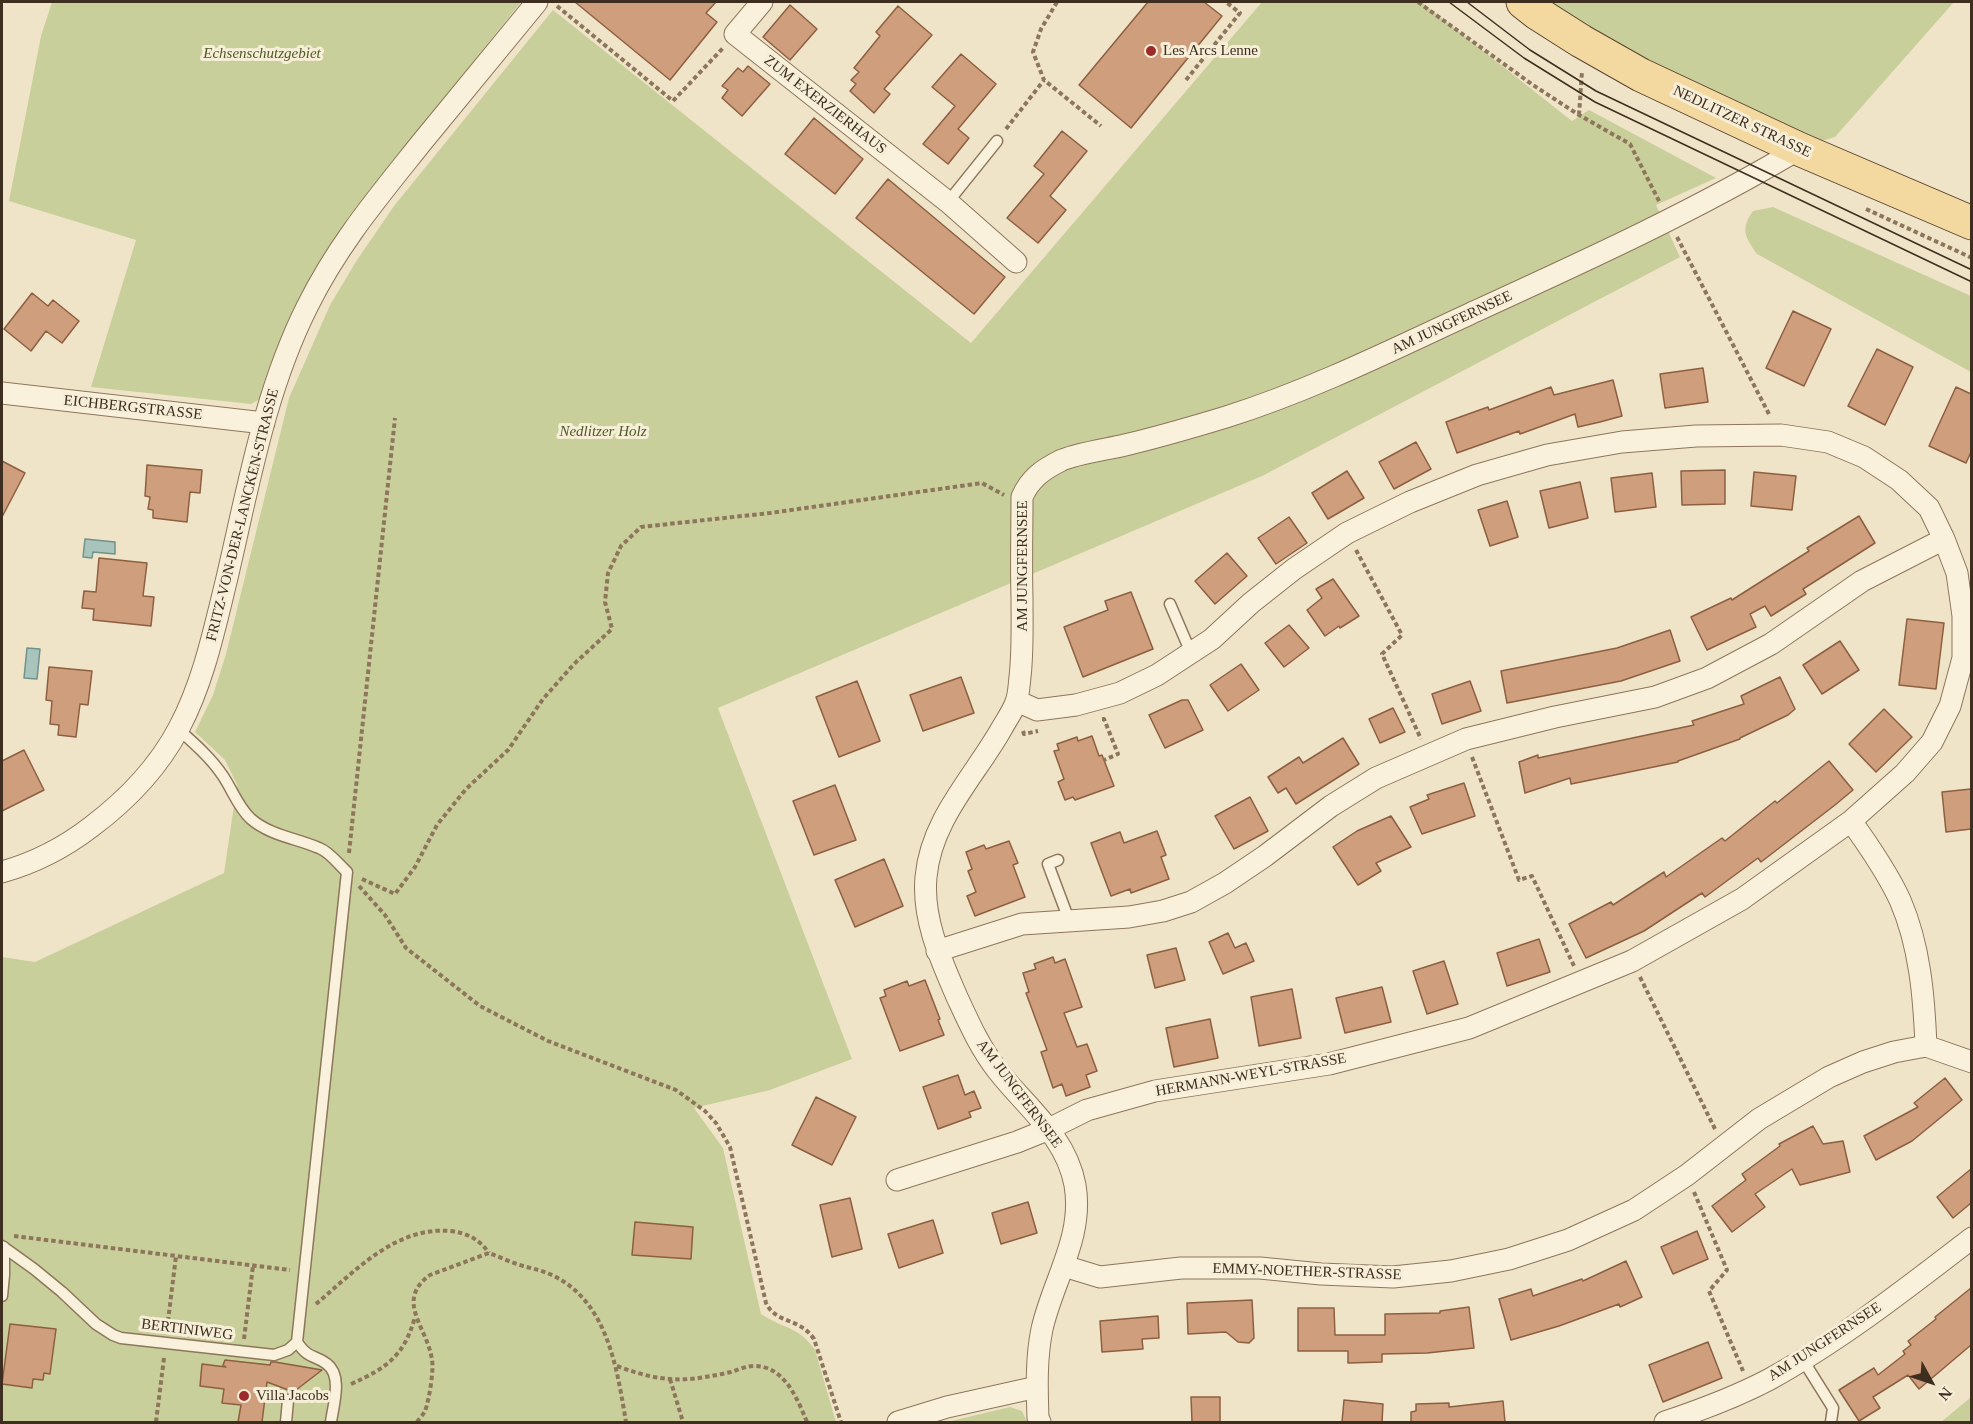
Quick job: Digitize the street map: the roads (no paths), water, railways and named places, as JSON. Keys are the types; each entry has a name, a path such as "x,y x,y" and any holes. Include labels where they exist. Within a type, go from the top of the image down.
{"main road":[{"name":"NEDLITZER STRASSE","path":"1523,2 1606,57 1799,149 1971,223"}],"street":[{"name":"FRITZ-VON-DER-LANCKEN-STRASSE","path":"2,872 32,861 79,837 114,810 139,785 160,759 194,697 216,623 264,423 277,378 293,338 344,242 537,2"},
{"name":"ZUM EXERZIERHAUS","path":"762,2 735,34 948,202 1016,262"},
{"name":"AM JUNGFERNSEE","path":"1040,1422 1036,1387 1042,1329 1075,1227 1077,1211 1075,1185 1069,1164 1049,1129 998,1071 976,1039 937,951 928,915 926,878 936,834 960,791 989,751 1012,709 1023,644 1022,497 1028,484 1062,459 1136,442 1227,416 1303,389 1362,364 1668,220 1799,149"},
{"name":"EICHBERGSTRASSE","path":"2,393 264,423"},
{"name":"HERMANN-WEYL-STRASSE","path":"897,1180 1017,1142 1087,1110 1155,1091 1329,1064 1469,1028 1632,961 1742,899 1851,821 1905,773 1932,742 1950,706 1963,658 1963,616 1957,573 1929,508 1899,480 1864,457 1828,442 1780,435 1696,436 1633,441 1547,455 1477,476 1419,498 1347,533 1294,569 1251,603 1212,639 1157,675 1120,693 1076,705 1037,710 1012,709"},
{"path":"937,951 1022,924 1129,917 1191,902 1255,863 1331,806 1376,778 1466,739 1555,717 1655,697 1707,678 1771,644 1862,581 1944,539"},
{"path":"1851,821 1877,857 1903,910 1916,947 1925,1008 1926,1046 1971,1062"},
{"name":"EMMY-NOETHER-STRASSE","path":"1064,1266 1100,1277 1180,1268 1260,1268 1321,1274 1393,1277 1450,1271 1509,1259 1568,1240 1634,1210 1687,1175 1759,1119 1829,1077 1894,1052 1926,1046"},
{"name":"AM JUNGFERNSEE","path":"1665,1422 1712,1406 1803,1360 1854,1327 1971,1238"},
{"path":"898,1422 947,1407 1036,1387"}],"lane":[{"path":"948,202 997,141"},
{"path":"1170,604 1191,653"},
{"path":"178,729 212,760 240,807 261,827 322,849 347,872 297,1342 302,1350 327,1364 334,1373 336,1384 332,1422"},
{"path":"1058,860 1048,864 1069,920"},
{"path":"2,1296 3,1247"},
{"name":"BERTINIWEG","path":"3,1247 62,1292 96,1324 121,1338 274,1355 288,1350 297,1342"},
{"path":"1803,1360 1833,1408 1831,1422"},
{"path":"286,1422 288,1400"}],"water":[{"path":"85,539 115,542 115,554 93,552 92,558 83,557"},
{"path":"27,648 40,649 37,679 24,678"}],"tram line":[{"path":"1449,2 1524,58 1595,102 1972,282"},
{"path":"1467,2 1530,50 1596,91 1972,270"}],"place":[{"name":"Les Arcs Lenne","path":"1151,51"},
{"name":"Villa Jacobs","path":"244,1396"}],"park label":[{"name":"Echsenschutzgebiet","path":"262,54"},
{"name":"Nedlitzer Holz","path":"603,432"}]}
